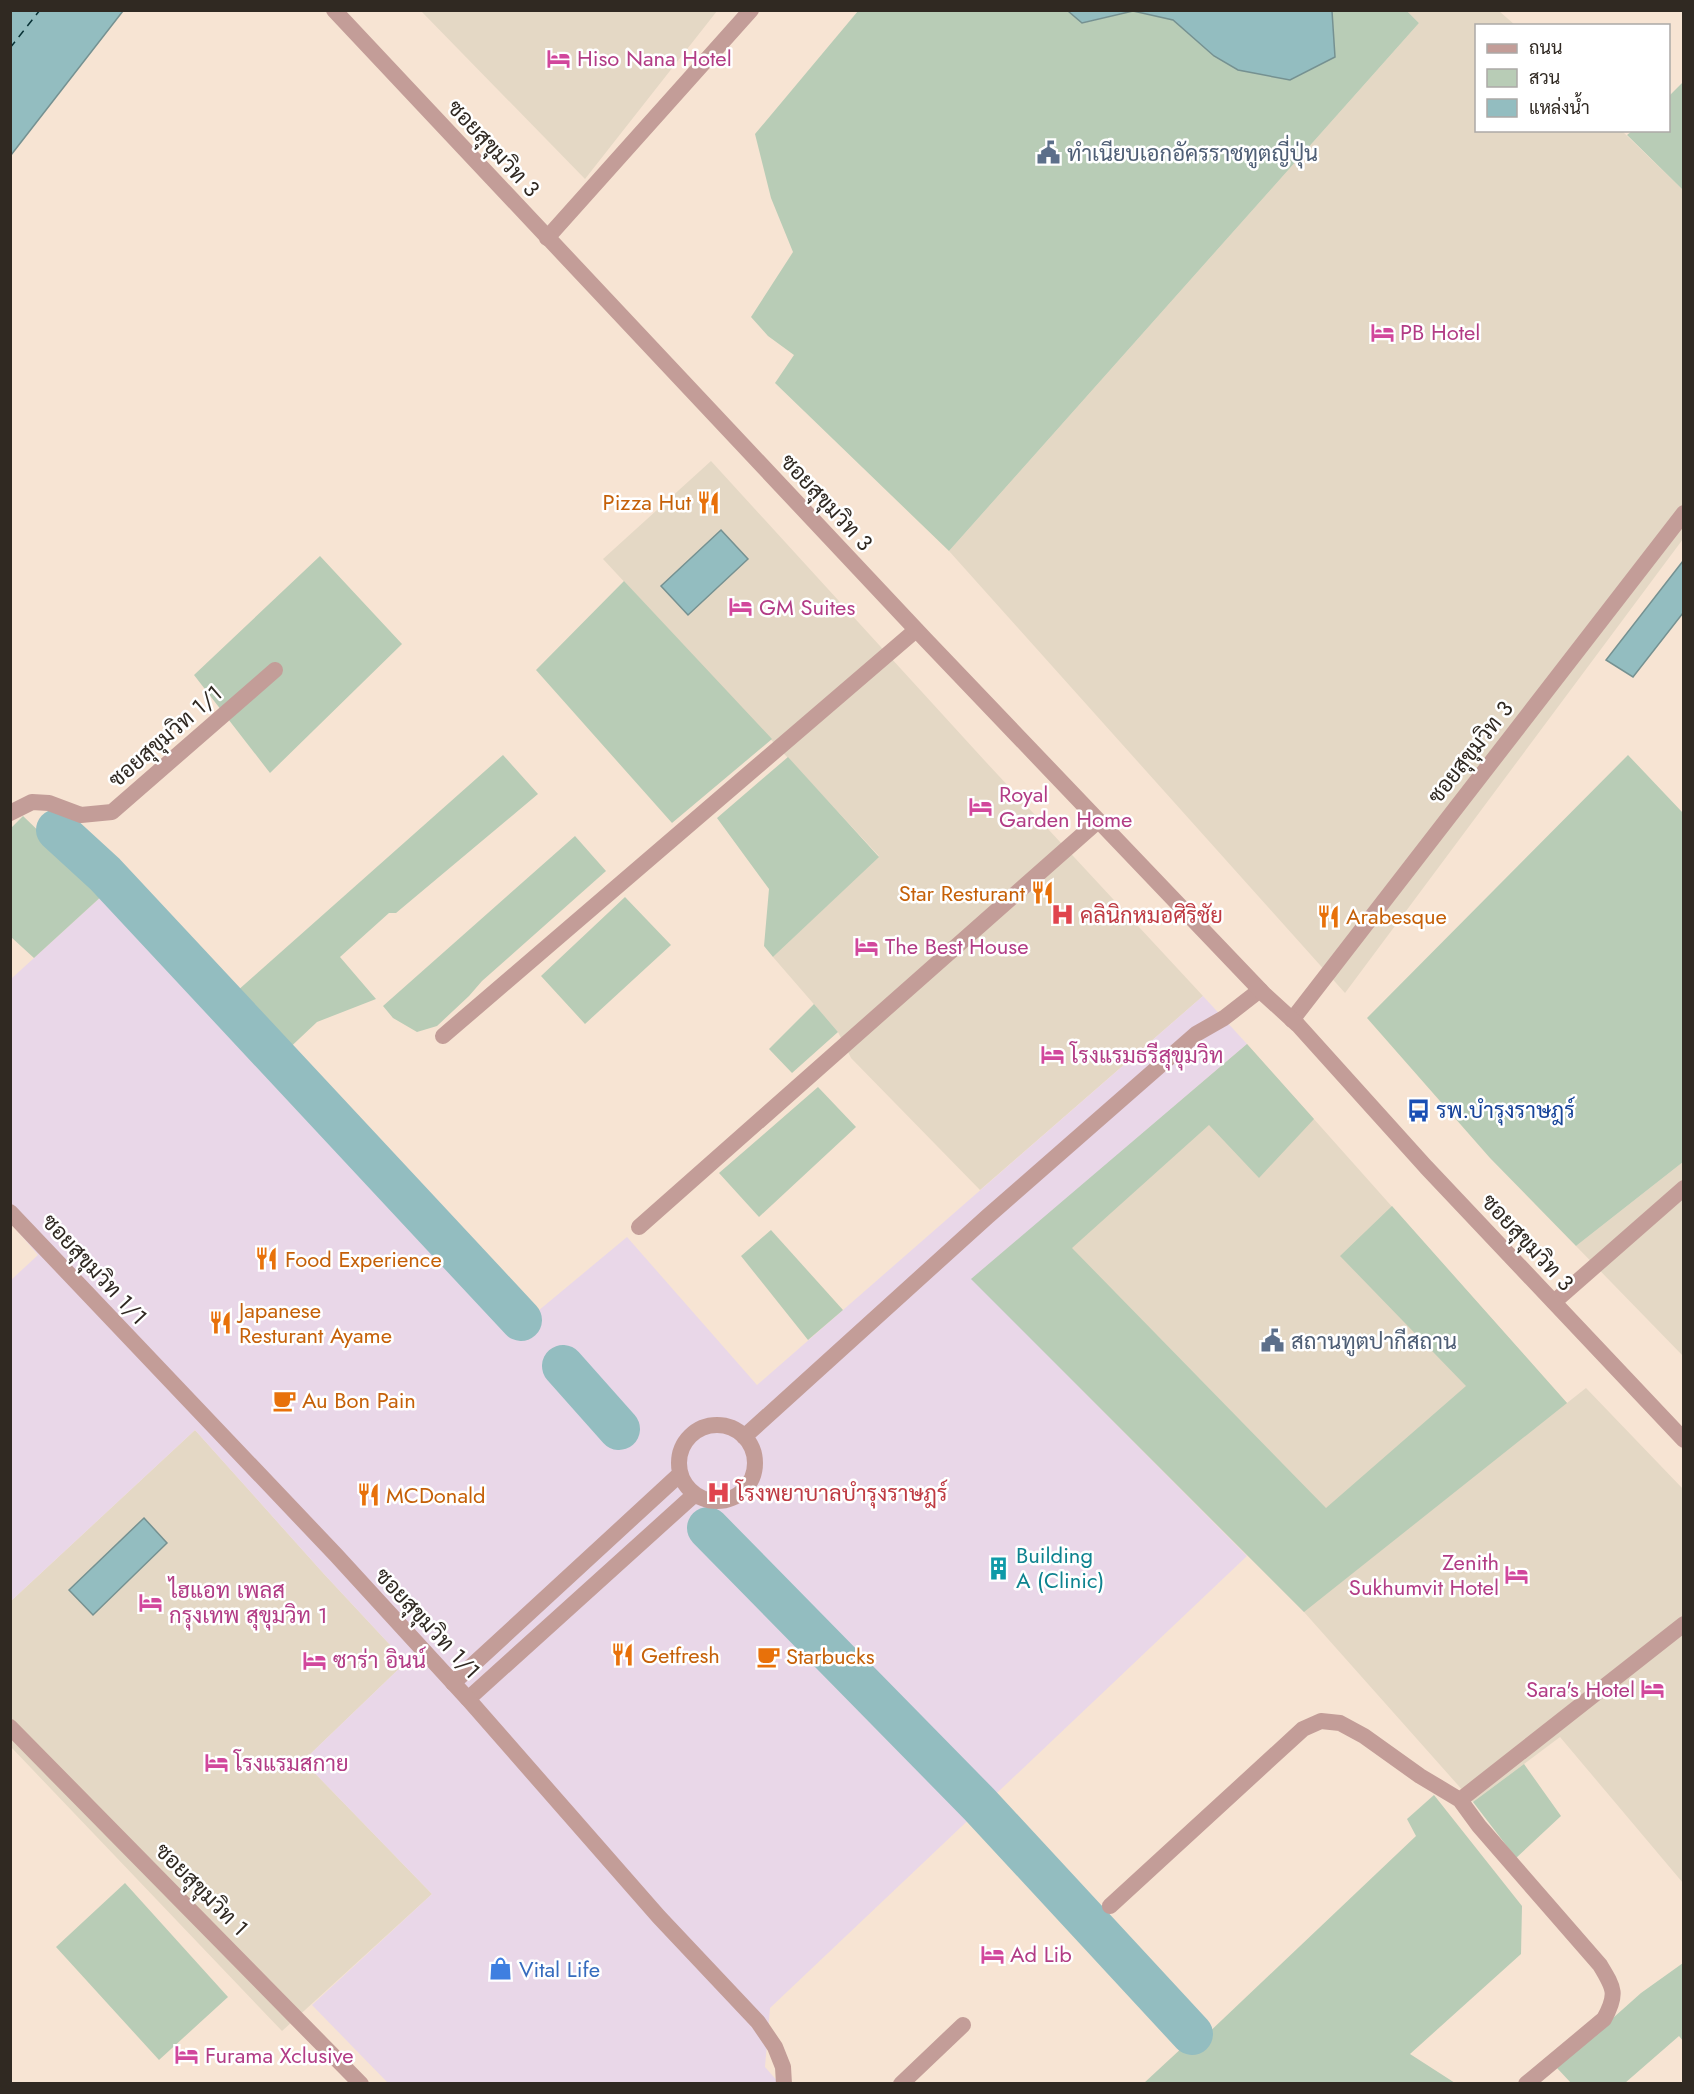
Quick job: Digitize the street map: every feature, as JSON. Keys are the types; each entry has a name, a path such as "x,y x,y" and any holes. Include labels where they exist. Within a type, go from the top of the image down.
{"street":[{"name":"ซอยสุขุมวิท 3","path":"334,10 916,630 1260,990 1292,1020 1683,1440"},
{"path":"547,238 751,10"},
{"name":"ซอยสุขุมวิท 3","path":"1292,1020 1683,513"},
{"path":"443,1036 916,630"},
{"name":"ซอยสุขุมวิท 1/1","path":"10,813 32,802 49,803 81,814 112,812 274,670"},
{"path":"639,1227 1098,820"},
{"path":"744,1437 912,1284 1196,1034 1224,1018 1260,990"},
{"path":"1554,1302 1683,1188"},
{"name":"ซอยสุขุมวิท 1/1","path":"10,1212 336,1556 453,1683 659,1917 758,2022 776,2047 788,2082"},
{"path":"711,1426 723,1426 744,1437 751,1446 754,1470 750,1481 743,1491 732,1498 719,1501 706,1500 695,1494 680,1474 679,1461 682,1448 699,1430 711,1426"},
{"path":"453,1683 680,1474"},
{"path":"468,1700 695,1494"},
{"path":"1460,1800 1683,1624"},
{"path":"1110,1906 1303,1728 1321,1721 1340,1723 1364,1736 1419,1776 1460,1800 1479,1826 1600,1965 1613,1985 1612,2005 1604,2019 1526,2084"},
{"name":"ซอยสุขุมวิท 1","path":"10,1727 361,2084"},
{"path":"901,2084 963,2025"}],"shaded area":[{"name":"Hiso Nana Hotel","path":"421,11 717,11 585,179"},
{"path":"1407,11 1499,11 1514,24 1475,24 1475,132 1623,132 1683,190 1683,539 1345,993 949,551 1419,23"},
{"path":"711,461 1203,996 980,1190 851,1058 838,1032 773,957 879,856 603,559"},
{"name":"โรงพยาบาลบำรุงราษฎร์","path":"116,883 532,1316 627,1237 757,1385 1203,996 1247,1044 972,1279 1247,1556 770,2008 765,2067 779,2083 388,2083 312,2005 432,1894 303,1761 406,1662 195,1430 11,1601 11,1280 38,1255 11,1223 11,979"},
{"name":"สถานทูตปากีสถาน","path":"1247,1044 1567,1403 1586,1388 1683,1489 1683,1883 1560,1737 1473,1802 1304,1612 971,1279"},
{"path":"1683,1162 1683,1356 1576,1246"},
{"path":"195,1430 406,1662 303,1761 432,1894 282,2031 11,1747 11,1601"}],"green space":[{"path":"858,11 1068,11 1083,23 1133,11 1173,20 1214,56 1335,57 1332,11 1407,11 1419,23 949,551 775,383 794,355 768,336 751,317 793,252 771,198 755,134"},
{"path":"1683,82 1683,190 1627,135 1631,132 1670,132 1670,95"},
{"path":"320,556 402,644 270,773 194,675"},
{"path":"624,581 772,739 672,823 536,670"},
{"path":"503,755 538,794 396,913 389,913 340,957 376,999 317,1022 282,1055 228,999"},
{"path":"1628,755 1683,813 1683,1162 1576,1246 1490,1158 1367,1018"},
{"path":"788,757 879,857 773,957 764,946 769,889 717,818"},
{"path":"23,816 104,894 34,958 11,937 11,828"},
{"path":"575,836 606,871 482,981 437,1026 417,1032 393,1018 383,1006"},
{"path":"625,897 671,945 585,1024 541,976"},
{"path":"814,1004 838,1032 792,1073 769,1049"},
{"path":"1247,1044 1314,1119 1259,1178 1209,1125 1072,1248 1326,1508 1466,1386 1340,1256 1392,1206 1567,1403 1304,1612 971,1279"},
{"path":"818,1087 856,1127 759,1217 719,1173"},
{"path":"771,1230 843,1310 808,1340 741,1256"},
{"path":"1524,1764 1561,1816 1516,1858 1473,1802"},
{"path":"1434,1795 1522,1906 1521,1954 1410,2054 1455,2083 1144,2083 1198,2033 1203,2038 1416,1836 1407,1819"},
{"path":"125,1883 228,1997 159,2060 56,1947"},
{"path":"1683,1963 1683,2041 1679,2036 1625,2083 1571,2083 1557,2068 1641,1993"}],"water":[{"path":"10,11 123,11 11,155"},
{"path":"1068,11 1133,11 1082,23"},
{"path":"1133,11 1332,11 1335,57 1290,80 1238,70 1214,56 1173,20"},
{"path":"721,530 748,559 688,615 661,586"},
{"path":"1683,561 1683,613 1633,677 1606,660"},
{"path":"144,1518 167,1543 93,1615 69,1590"}],"waterway":[{"path":"57,830 105,874 521,1320"},
{"path":"563,1366 619,1429"},
{"path":"708,1528 979,1804 1192,2034"}],"ferry route":[{"path":"10,48 40,10"}],"place":[{"name":"Hiso Nana Hotel","path":"559,58"},
{"name":"ทำเนียบเอกอัครราชทูตญี่ปุ่น","path":"1049,153"},
{"name":"PB Hotel","path":"1382,332"},
{"name":"Pizza Hut","path":"709,502"},
{"name":"GM Suites","path":"741,607"},
{"name":"Royal Garden Home","path":"981,807"},
{"name":"Star Resturant","path":"1043,893"},
{"name":"คลินิกหมอศิริชัย","path":"1062,915"},
{"name":"Arabesque","path":"1328,916"},
{"name":"The Best House","path":"867,946"},
{"name":"โรงแรมธรีสุขุมวิท","path":"1052,1055"},
{"name":"รพ.บำรุงราษฎร์","path":"1418,1110"},
{"name":"Food Experience","path":"267,1259"},
{"name":"Japanese Resturant Ayame","path":"221,1323"},
{"name":"สถานทูตปากีสถาน","path":"1273,1341"},
{"name":"Au Bon Pain","path":"284,1400"},
{"name":"โรงพยาบาลบำรุงราษฎร์","path":"718,1493"},
{"name":"MCDonald","path":"368,1495"},
{"name":"Building A (Clinic)","path":"998,1568"},
{"name":"Zenith Sukhumvit Hotel","path":"1517,1575"},
{"name":"ไฮแอท เพลส กรุงเทพ สุขุมวิท 1","path":"151,1603"},
{"name":"Getfresh","path":"623,1655"},
{"name":"Starbucks","path":"768,1656"},
{"name":"ซาร่า อินน์","path":"315,1660"},
{"name":"Sara's Hotel","path":"1653,1689"},
{"name":"โรงแรมสกาย","path":"216,1763"},
{"name":"Ad Lib","path":"992,1954"},
{"name":"Vital Life","path":"501,1969"},
{"name":"Furama Xclusive","path":"187,2055"}]}
